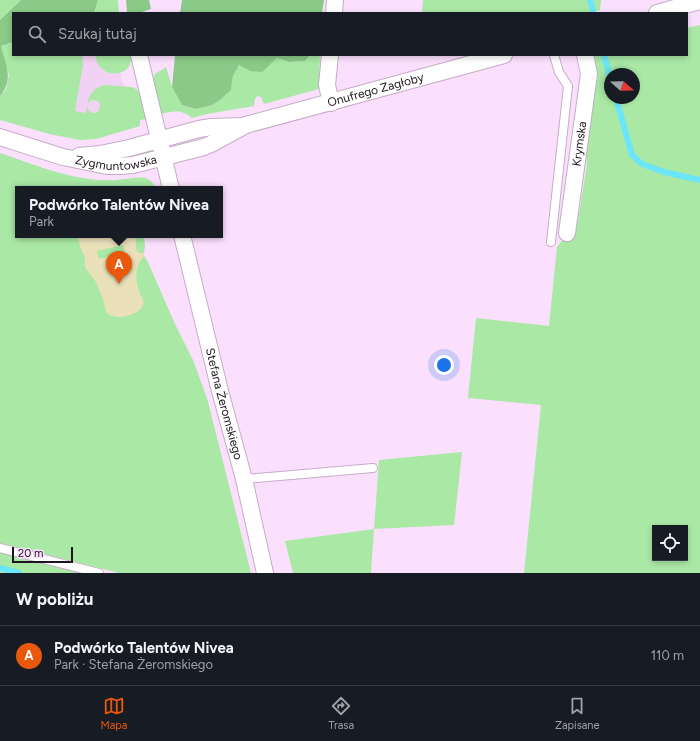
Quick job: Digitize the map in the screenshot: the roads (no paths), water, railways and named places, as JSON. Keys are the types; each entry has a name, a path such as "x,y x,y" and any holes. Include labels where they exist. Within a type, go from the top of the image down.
{"street":[{"path":"334,12 335,0"},
{"path":"661,12 700,1"},
{"path":"139,56 170,186"},
{"path":"330,56 327,85 331,103"},
{"name":"Onufrego Zagłoby","path":"164,157 211,144 246,126 500,56"},
{"name":"Krymska","path":"568,233 590,74 585,56"},
{"name":"Onufrego Zagłoby","path":"159,140 198,129 246,126"},
{"name":"Zygmuntowska","path":"0,137 63,157 107,166 133,165 164,157"},
{"name":"Zygmuntowska","path":"69,158 100,154 159,140"},
{"name":"Stefana Żeromskiego","path":"183,238 244,479 265,573"}],"lane":[{"path":"552,242 568,86 559,72 554,56"},
{"path":"244,479 373,468"},
{"path":"0,548 99,573"}],"waterway":[{"path":"590,0 593,11"},
{"path":"604,56 608,68"},
{"path":"618,104 632,155 642,164 664,172 700,180"},
{"path":"0,568 19,573"}],"place":[{"name":"Podwórko Talentów Nivea","path":"119,284"}]}
